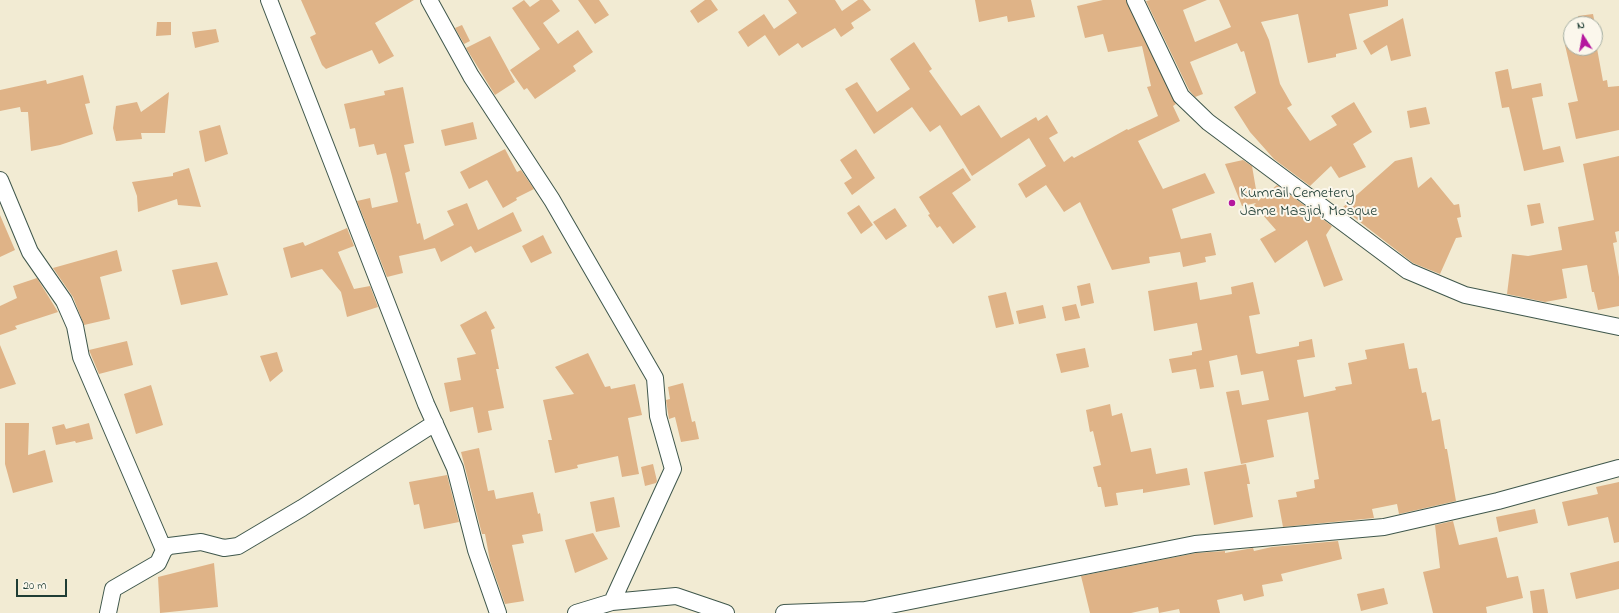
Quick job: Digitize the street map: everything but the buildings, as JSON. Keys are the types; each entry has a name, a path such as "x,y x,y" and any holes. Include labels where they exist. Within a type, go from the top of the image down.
{"street":[{"path":"269,0 354,223 435,423 455,468 476,550 498,613"},
{"path":"429,0 471,76 552,200 655,378 658,416 673,469 612,602"},
{"path":"1135,0 1181,96 1208,122 1408,271 1465,294 1619,327"},
{"path":"0,180 30,252 64,301 75,326 81,357 164,550"},
{"path":"108,613 113,589 158,563 164,550 169,546 201,542 224,548 238,546 302,508 435,423"},
{"path":"784,613 865,610 1195,544 1384,527 1498,501 1619,468"},
{"path":"576,613 612,602 676,596 726,613"}],"place":[{"name":"Kumrail Cemetery Jame Masjid, Mosque","path":"1232,203"}]}
